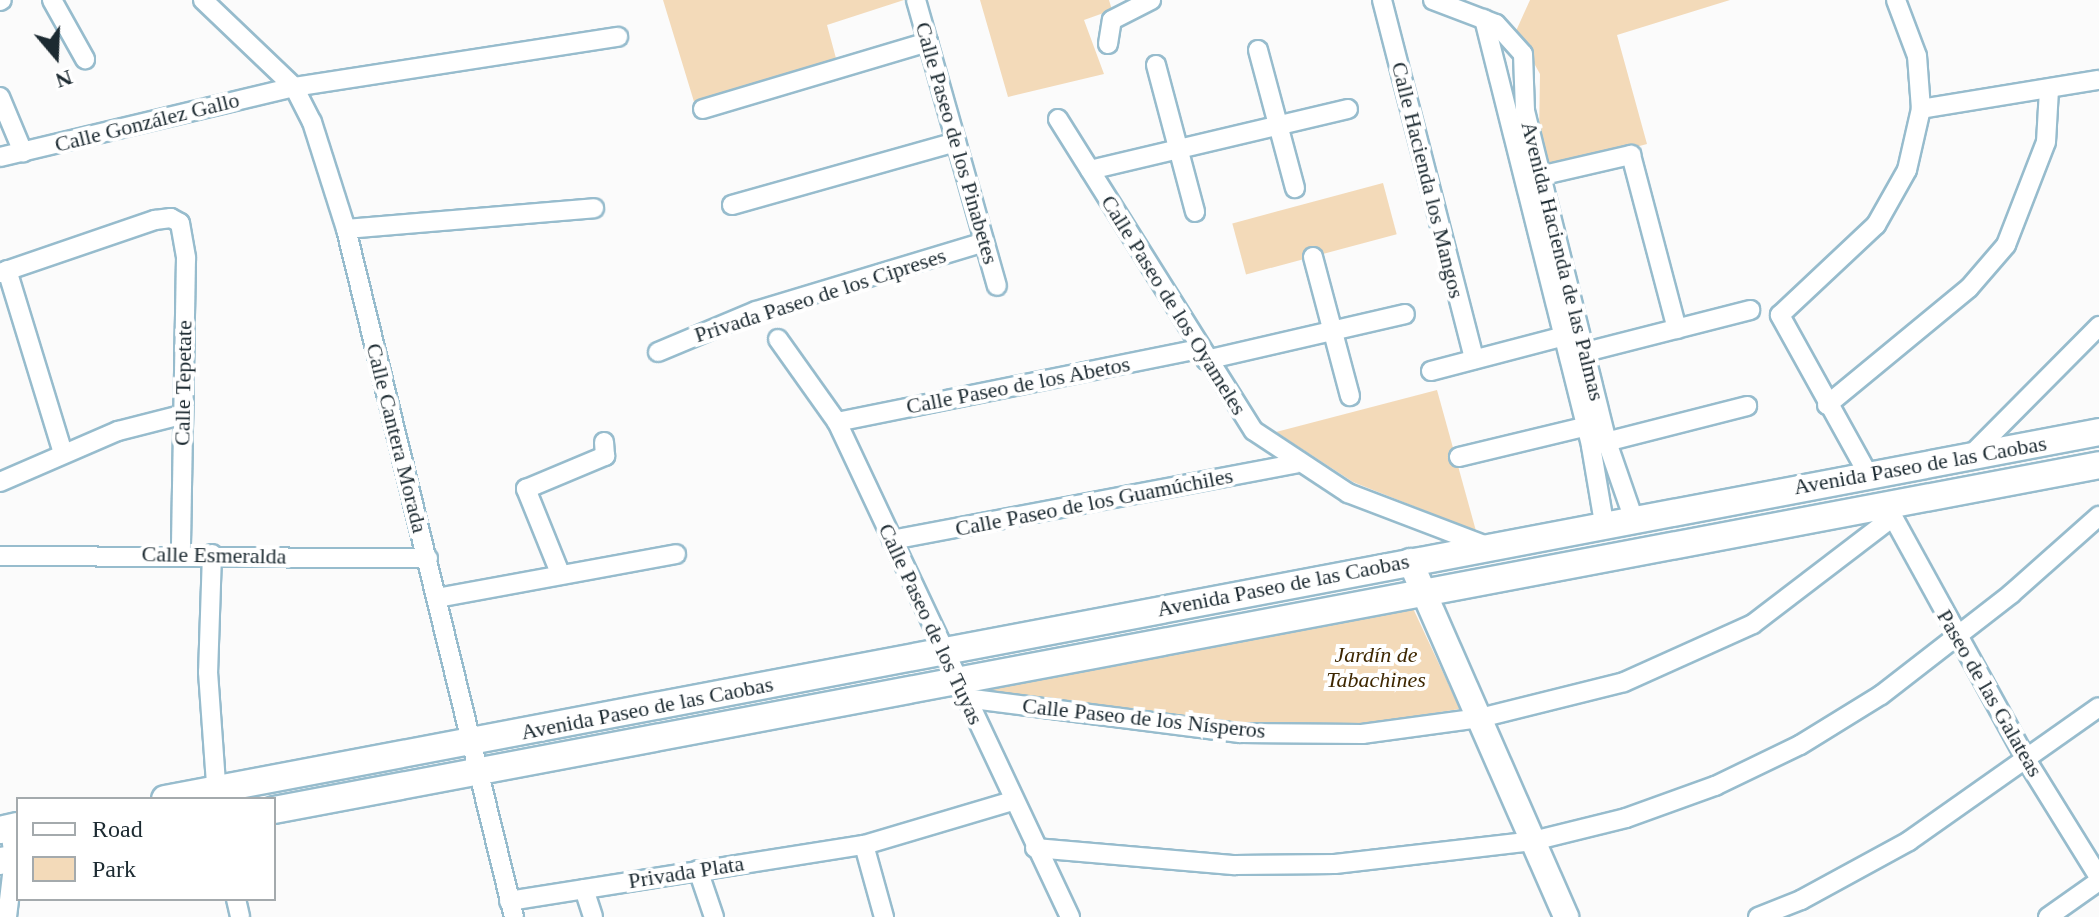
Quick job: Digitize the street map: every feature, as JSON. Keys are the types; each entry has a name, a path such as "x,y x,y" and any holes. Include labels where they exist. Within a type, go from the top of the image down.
{"main road":[{"name":"Avenida Paseo de las Caobas","path":"185,797 216,794 467,742 1487,546 1631,510 1757,494 2099,432"},
{"name":"Avenida Paseo de las Caobas","path":"276,810 475,772 962,690 1764,529 1889,511 2099,465"},
{"path":"1757,494 1764,529"}],"street":[{"path":"52,0 85,59"},
{"name":"Calle Cantera Morada","path":"203,0 294,87 312,122 346,229 428,558 467,742 511,909"},
{"name":"Calle Paseo de los Pinabetes","path":"916,0 997,286"},
{"path":"1108,44 1112,20 1151,0"},
{"name":"Calle Hacienda los Mangos","path":"1382,0 1474,359"},
{"name":"Avenida Hacienda de las Palmas","path":"1433,0 1506,30 1523,54 1525,111 1533,177 1599,444 1603,516"},
{"path":"1868,474 1827,405 1780,315 1876,225 1907,170 1921,109 1917,56 1896,0"},
{"path":"1484,19 1533,177 1631,155 1677,329"},
{"name":"Calle González Gallo","path":"0,157 294,87 618,37"},
{"path":"703,109 928,42"},
{"path":"1258,50 1295,188"},
{"path":"1156,65 1195,212"},
{"path":"1921,109 2099,80"},
{"path":"1827,405 1969,288 2006,245 2046,142 2049,90"},
{"path":"0,97 23,152"},
{"path":"1090,170 1348,109"},
{"name":"Calle Paseo de los Oyameles","path":"1058,119 1202,355 1254,431 1296,464 1389,512 1487,546"},
{"path":"732,205 956,142"},
{"path":"346,229 594,208"},
{"name":"Calle Tepetate","path":"3,271 171,218 183,230 186,258 181,553"},
{"name":"Privada Paseo de los Cipreses","path":"658,352 756,311 984,242"},
{"path":"1313,257 1350,396"},
{"path":"3,271 63,453"},
{"path":"1577,355 1750,310"},
{"name":"Calle Paseo de los Abetos","path":"837,422 1332,331 1405,314"},
{"path":"1968,458 2099,326"},
{"path":"1431,371 1572,334"},
{"name":"Calle Paseo de los Tuyas","path":"778,339 837,422 1070,917"},
{"path":"1599,444 1747,406"},
{"path":"0,482 63,453 181,415"},
{"path":"1459,457 1594,424"},
{"path":"560,573 526,489 605,456 604,442"},
{"name":"Avenida Hacienda de las Palmas","path":"1599,444 1631,510"},
{"name":"Calle Paseo de los Guamúchiles","path":"892,540 1296,464"},
{"name":"Paseo de las Galateas","path":"1889,511 2027,761 2099,879"},
{"name":"Calle Paseo de los Nísperos","path":"962,690 1240,733 1362,734 1480,718 1624,682 1753,624 1889,511"},
{"path":"1035,848 1178,862 1320,865 1435,856 1533,841 1626,818 1715,786 1800,745 1881,695 1957,637 2099,516"},
{"name":"Calle Esmeralda","path":"0,556 181,553 428,558"},
{"path":"212,554 208,672 216,794"},
{"path":"437,598 676,554"},
{"path":"1410,561 1566,917"},
{"path":"1758,917 1801,900 1909,841 2027,761 2099,707"},
{"name":"Privada Plata","path":"511,909 584,889 864,845 1013,801"},
{"path":"7,917 11,859 9,828"},
{"path":"864,845 884,917"},
{"path":"698,870 714,917"},
{"path":"2048,917 2099,879"},
{"path":"584,889 593,917"}],"green space":[{"path":"663,0 904,0 827,25 837,62 695,105"},
{"path":"980,0 1109,0 1112,10 1084,20 1104,74 1008,97"},
{"path":"1530,0 1730,0 1617,35 1647,144 1549,170 1539,136 1540,74 1516,31"},
{"path":"1383,183 1397,234 1246,275 1232,223"},
{"path":"1437,390 1476,531 1353,482 1276,432"},
{"name":"Jardín de Tabachines","path":"1411,604 1460,709 1362,724 1240,726 985,696 979,683"}]}
